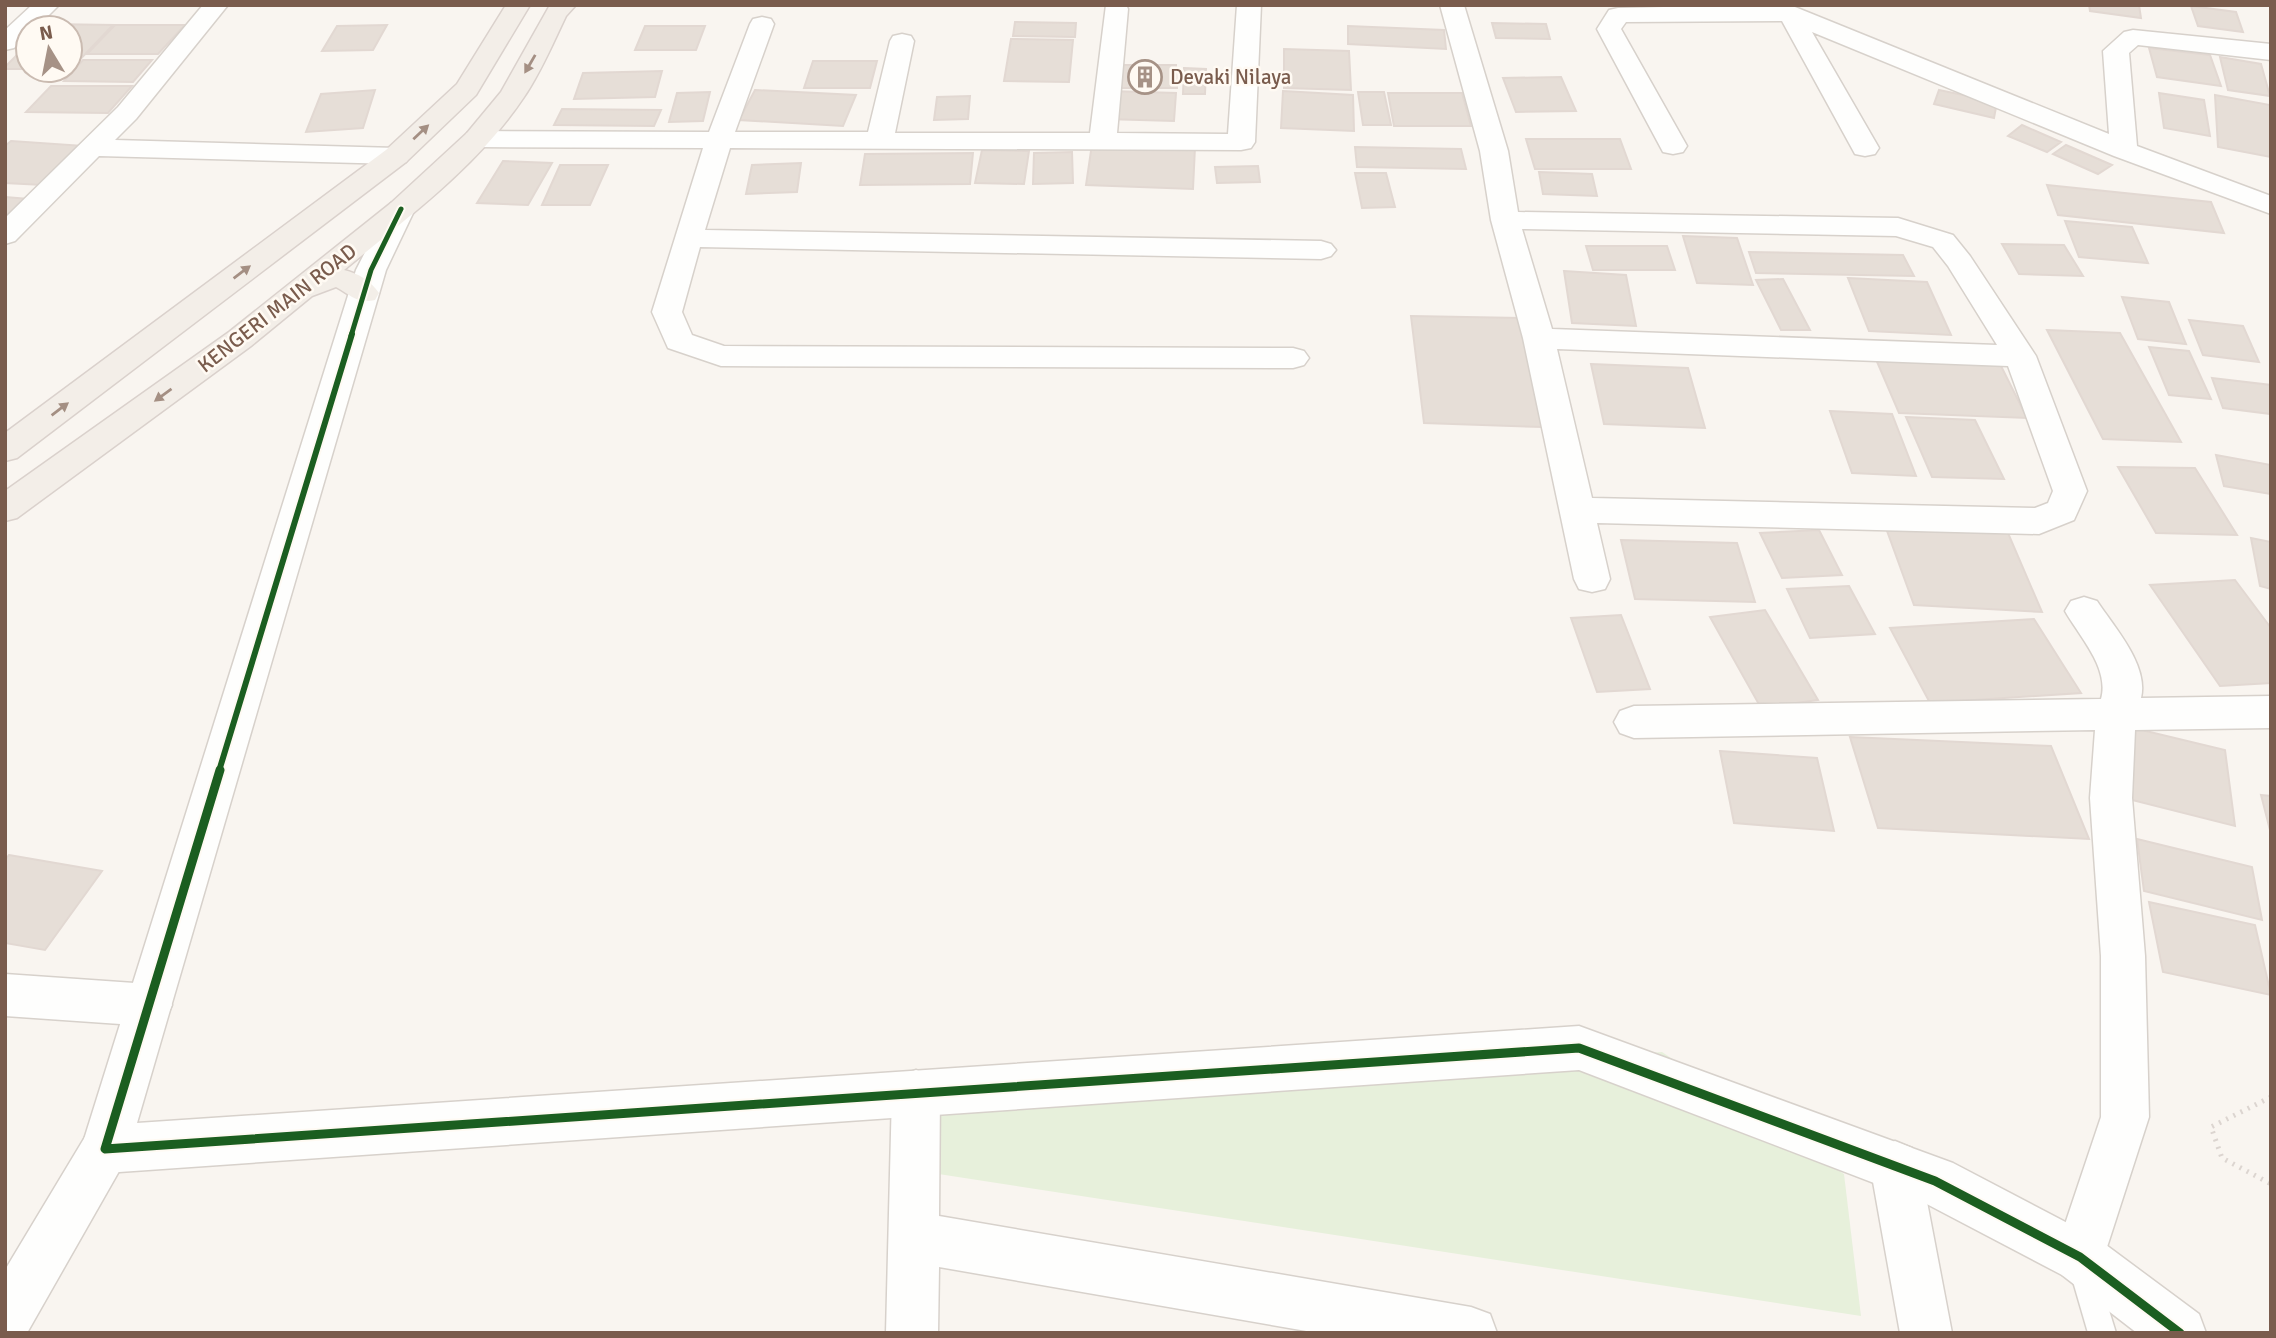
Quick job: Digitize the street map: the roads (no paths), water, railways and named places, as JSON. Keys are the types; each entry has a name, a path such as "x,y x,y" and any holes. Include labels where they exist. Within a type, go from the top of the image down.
{"main road":[{"name":"KENGERI MAIN ROAD","path":"10,442 396,156 467,89 518,5"},
{"name":"KENGERI MAIN ROAD","path":"5,509 240,339 401,209 477,139 513,94 556,13 564,5"},
{"path":"299,292 321,280 336,278 351,280 364,293"}],"street":[{"path":"5,43 47,5"},
{"path":"5,235 127,113 216,5"},
{"path":"477,139 1241,142 1249,5"},
{"path":"1452,5 1494,151 1505,220 1539,338 1592,579"},
{"path":"1103,141 1116,9"},
{"path":"1779,10 1865,148"},
{"path":"1673,146 1609,29 1618,15 1779,10 2123,150 2271,206"},
{"path":"762,24 719,140 667,312 679,341 722,356 1293,358"},
{"path":"2123,150 2116,51 2133,37 2271,52"},
{"path":"879,142 902,41"},
{"path":"92,148 396,156"},
{"path":"5,1320 105,1149 371,270 401,209"},
{"path":"1505,220 1898,227 1943,241 1960,262 2020,356 2070,491 2062,510 2039,521 1576,510"},
{"path":"688,238 1321,250"},
{"path":"1539,338 2020,356"},
{"path":"2080,1257 2124,1116 2123,956 2111,798 2116,716 2123,691 2119,667 2084,611"},
{"path":"1634,722 2271,712"},
{"path":"5,995 149,1005"},
{"path":"105,1149 1579,1048 1935,1181 2080,1257 2180,1333"},
{"path":"912,1333 916,1093"},
{"path":"1895,1166 1926,1333"},
{"path":"914,1237 1471,1333"}],"lane":[{"path":"2080,1257 2102,1333"}],"place":[{"name":"Devaki Nilaya","path":"1145,77"}]}
